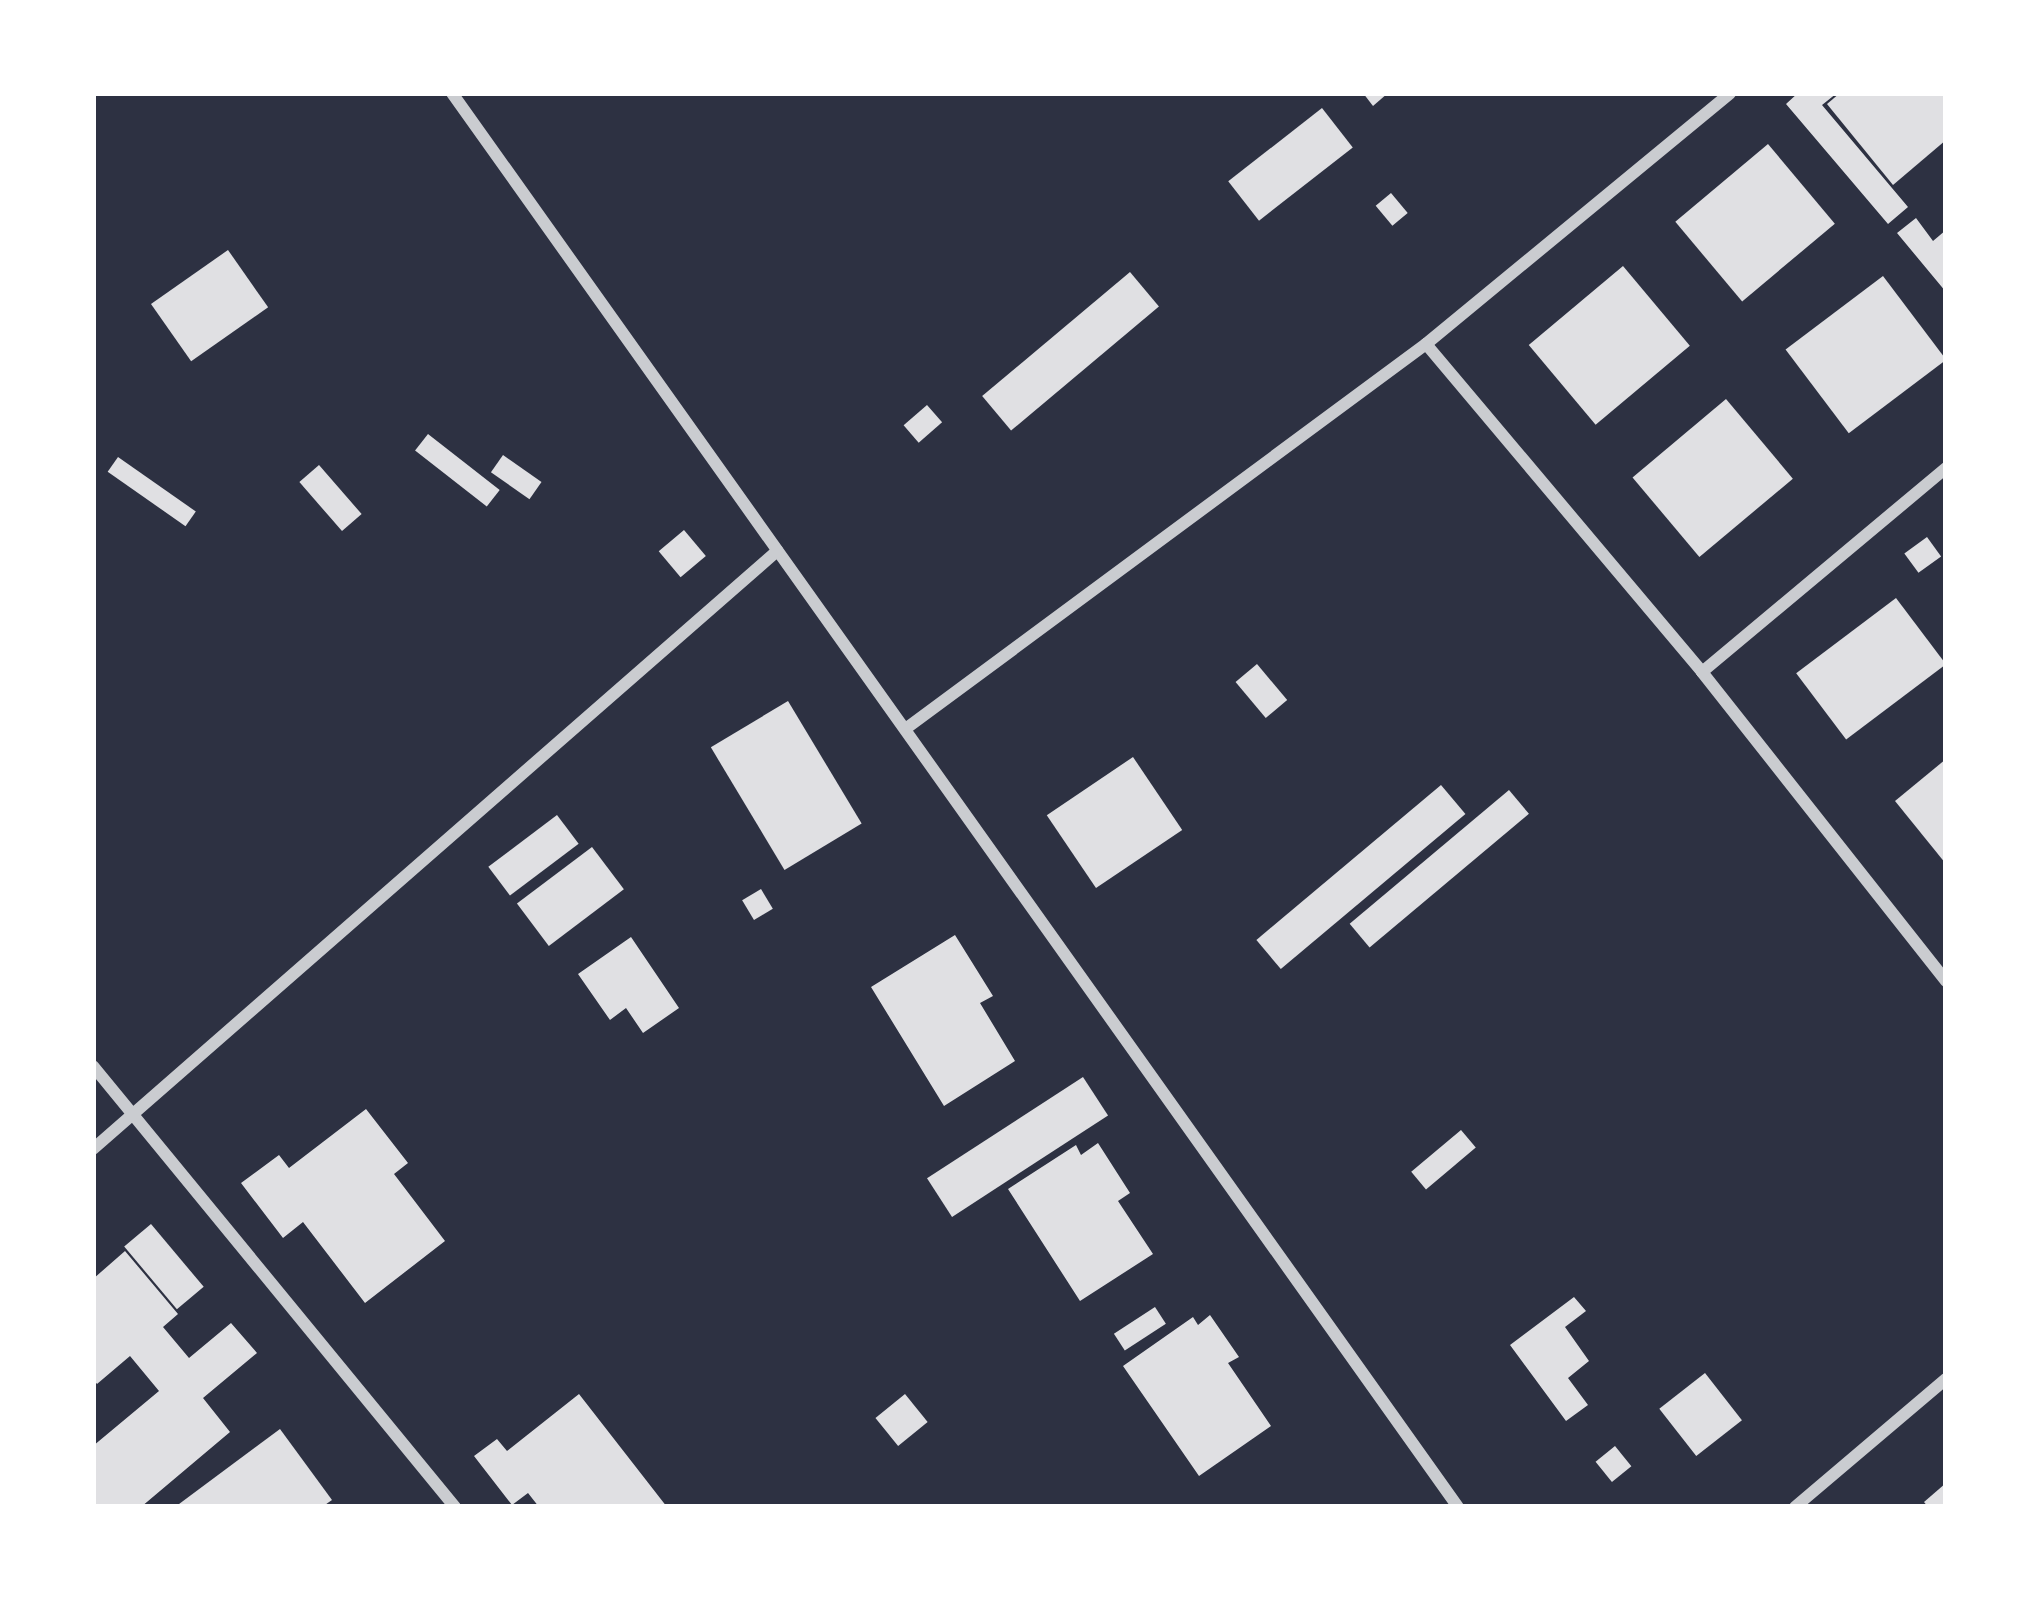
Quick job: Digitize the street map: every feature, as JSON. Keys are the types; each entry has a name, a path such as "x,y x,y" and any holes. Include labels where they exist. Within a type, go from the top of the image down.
{"street":[{"path":"452,93 908,727 1458,1507"},
{"path":"908,727 1426,344 1730,93"},
{"path":"1426,344 1702,672 1945,977"},
{"path":"1702,672 1946,468"},
{"path":"93,1149 777,551"},
{"path":"93,1066 455,1507"},
{"path":"1795,1507 1946,1379"}],"building":[{"path":"1363,93 1388,93 1373,106"},
{"path":"1798,93 1837,93 1822,105 1908,207 1888,224 1786,104"},
{"path":"1840,93 1946,93 1946,140 1893,185 1827,104"},
{"path":"1322,108 1353,147 1259,221 1228,181"},
{"path":"1768,144 1835,224 1742,301 1675,222"},
{"path":"1391,193 1408,213 1392,226 1376,206"},
{"path":"1916,218 1933,241 1946,230 1946,292 1897,233"},
{"path":"228,250 268,307 191,361 151,304"},
{"path":"1623,266 1690,346 1596,425 1529,345"},
{"path":"1130,272 1159,306 1011,431 982,396"},
{"path":"1883,276 1946,360 1849,433 1786,349"},
{"path":"1726,399 1793,479 1699,557 1633,477"},
{"path":"927,405 942,422 919,443 904,425"},
{"path":"428,434 500,490 487,507 415,451"},
{"path":"503,455 542,482 529,499 491,472"},
{"path":"118,457 196,511 185,526 108,472"},
{"path":"319,465 362,514 342,531 299,482"},
{"path":"684,530 706,556 681,577 659,551"},
{"path":"1927,537 1941,556 1918,573 1904,553"},
{"path":"1896,598 1946,664 1846,740 1796,673"},
{"path":"1257,664 1287,700 1266,718 1236,682"},
{"path":"788,701 862,824 785,870 711,747"},
{"path":"1133,757 1182,830 1096,888 1047,815"},
{"path":"1946,759 1946,864 1895,801"},
{"path":"1441,785 1465,814 1281,969 1256,940"},
{"path":"1509,790 1529,814 1370,947 1350,924"},
{"path":"557,815 579,844 510,896 488,867"},
{"path":"592,847 624,889 549,946 517,904"},
{"path":"761,889 773,909 754,920 742,900"},
{"path":"955,935 993,996 980,1003 1015,1061 944,1106 871,987"},
{"path":"631,937 679,1008 643,1033 626,1008 610,1020 578,974"},
{"path":"1083,1077 1108,1116 952,1217 927,1178"},
{"path":"366,1109 408,1163 394,1174 445,1241 365,1303 303,1222 283,1238 241,1183 279,1155 289,1168"},
{"path":"1461,1130 1476,1148 1426,1189 1411,1172"},
{"path":"1098,1143 1130,1193 1118,1201 1153,1254 1080,1301 1008,1189 1076,1145 1081,1155"},
{"path":"151,1224 204,1287 177,1309 124,1246"},
{"path":"125,1251 178,1314 163,1327 189,1358 231,1323 257,1353 203,1398 230,1432 141,1507 93,1507 93,1446 159,1391 130,1356 97,1384 93,1379 93,1279"},
{"path":"1574,1297 1586,1311 1565,1327 1589,1361 1568,1378 1588,1405 1566,1421 1510,1345"},
{"path":"1155,1307 1166,1324 1125,1350 1114,1334"},
{"path":"1210,1315 1239,1357 1228,1363 1271,1426 1199,1476 1123,1366 1193,1317 1198,1325"},
{"path":"1705,1373 1742,1420 1696,1456 1659,1409"},
{"path":"579,1394 667,1507 539,1507 528,1493 512,1505 474,1456 497,1439 507,1451"},
{"path":"905,1394 928,1422 898,1446 875,1418"},
{"path":"280,1429 332,1500 322,1507 175,1507"},
{"path":"1615,1446 1631,1466 1612,1482 1596,1462"},
{"path":"1946,1483 1946,1507 1928,1507 1924,1502"}]}
